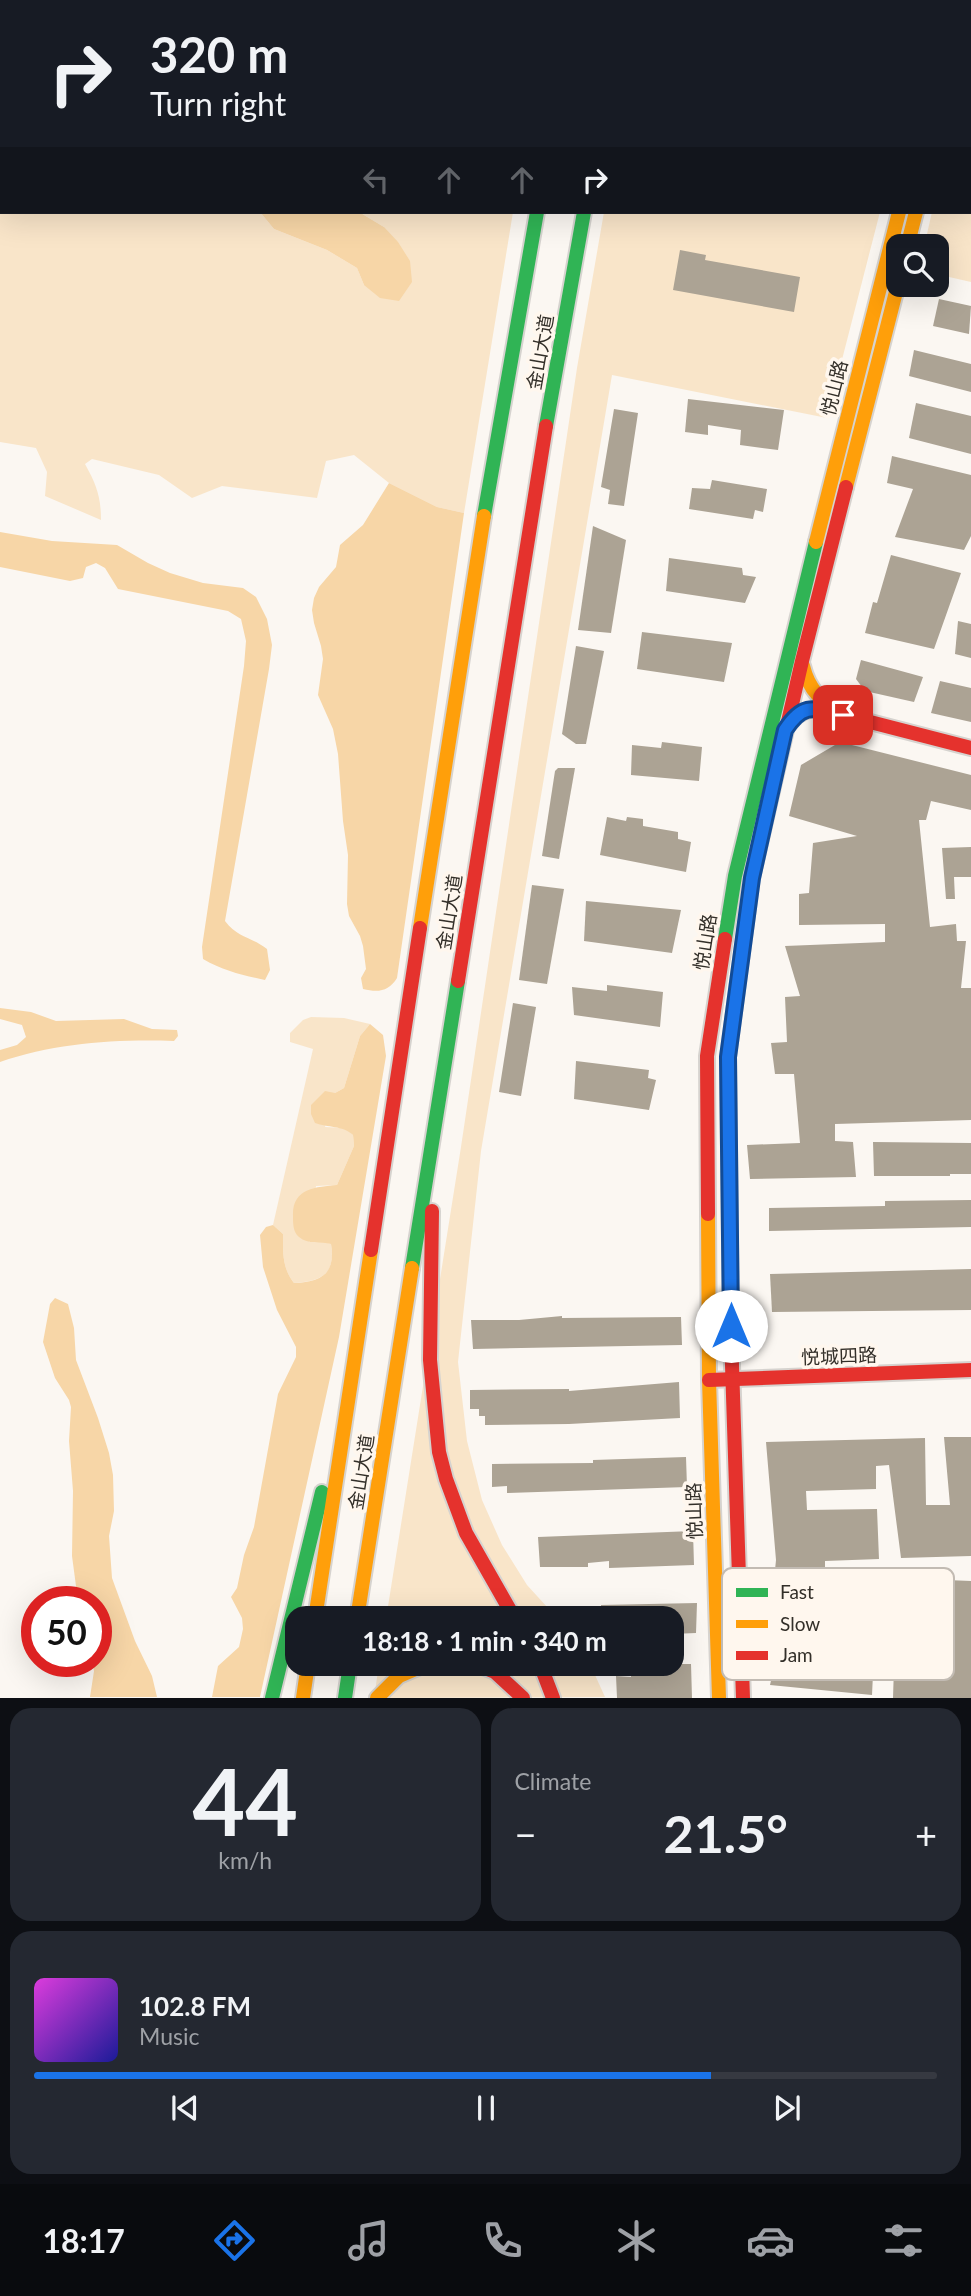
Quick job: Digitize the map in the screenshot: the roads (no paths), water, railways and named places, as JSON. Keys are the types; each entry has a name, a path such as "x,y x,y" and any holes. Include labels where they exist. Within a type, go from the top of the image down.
{"main road":[{"name":"金山大道","path":"317,1606 470,599 537,214"},
{"name":"金山大道","path":"360,1606 536,488 584,214"},
{"name":"悦山路","path":"719,1698 709,1380 707,1056 733,890 779,686 898,214"},
{"path":"910,234 915,214"},
{"name":"悦山路","path":"739,1568 732,1380 728,1057 752,878 785,730 895,297"},
{"path":"802,661 812,692 843,715"},
{"path":"785,730 793,718 807,709 816,708 971,748"},
{"path":"432,1149 430,1360 439,1452 466,1533 508,1606"},
{"name":"悦城四路","path":"709,1380 971,1370"},
{"path":"272,1698 351,1375"},
{"path":"303,1698 306,1676"},
{"path":"345,1698 348,1676"},
{"path":"377,1698 384,1687 398,1676"},
{"path":"501,1676 523,1698"},
{"path":"545,1676 553,1698"},
{"name":"悦山路","path":"742,1680 743,1698"}]}
